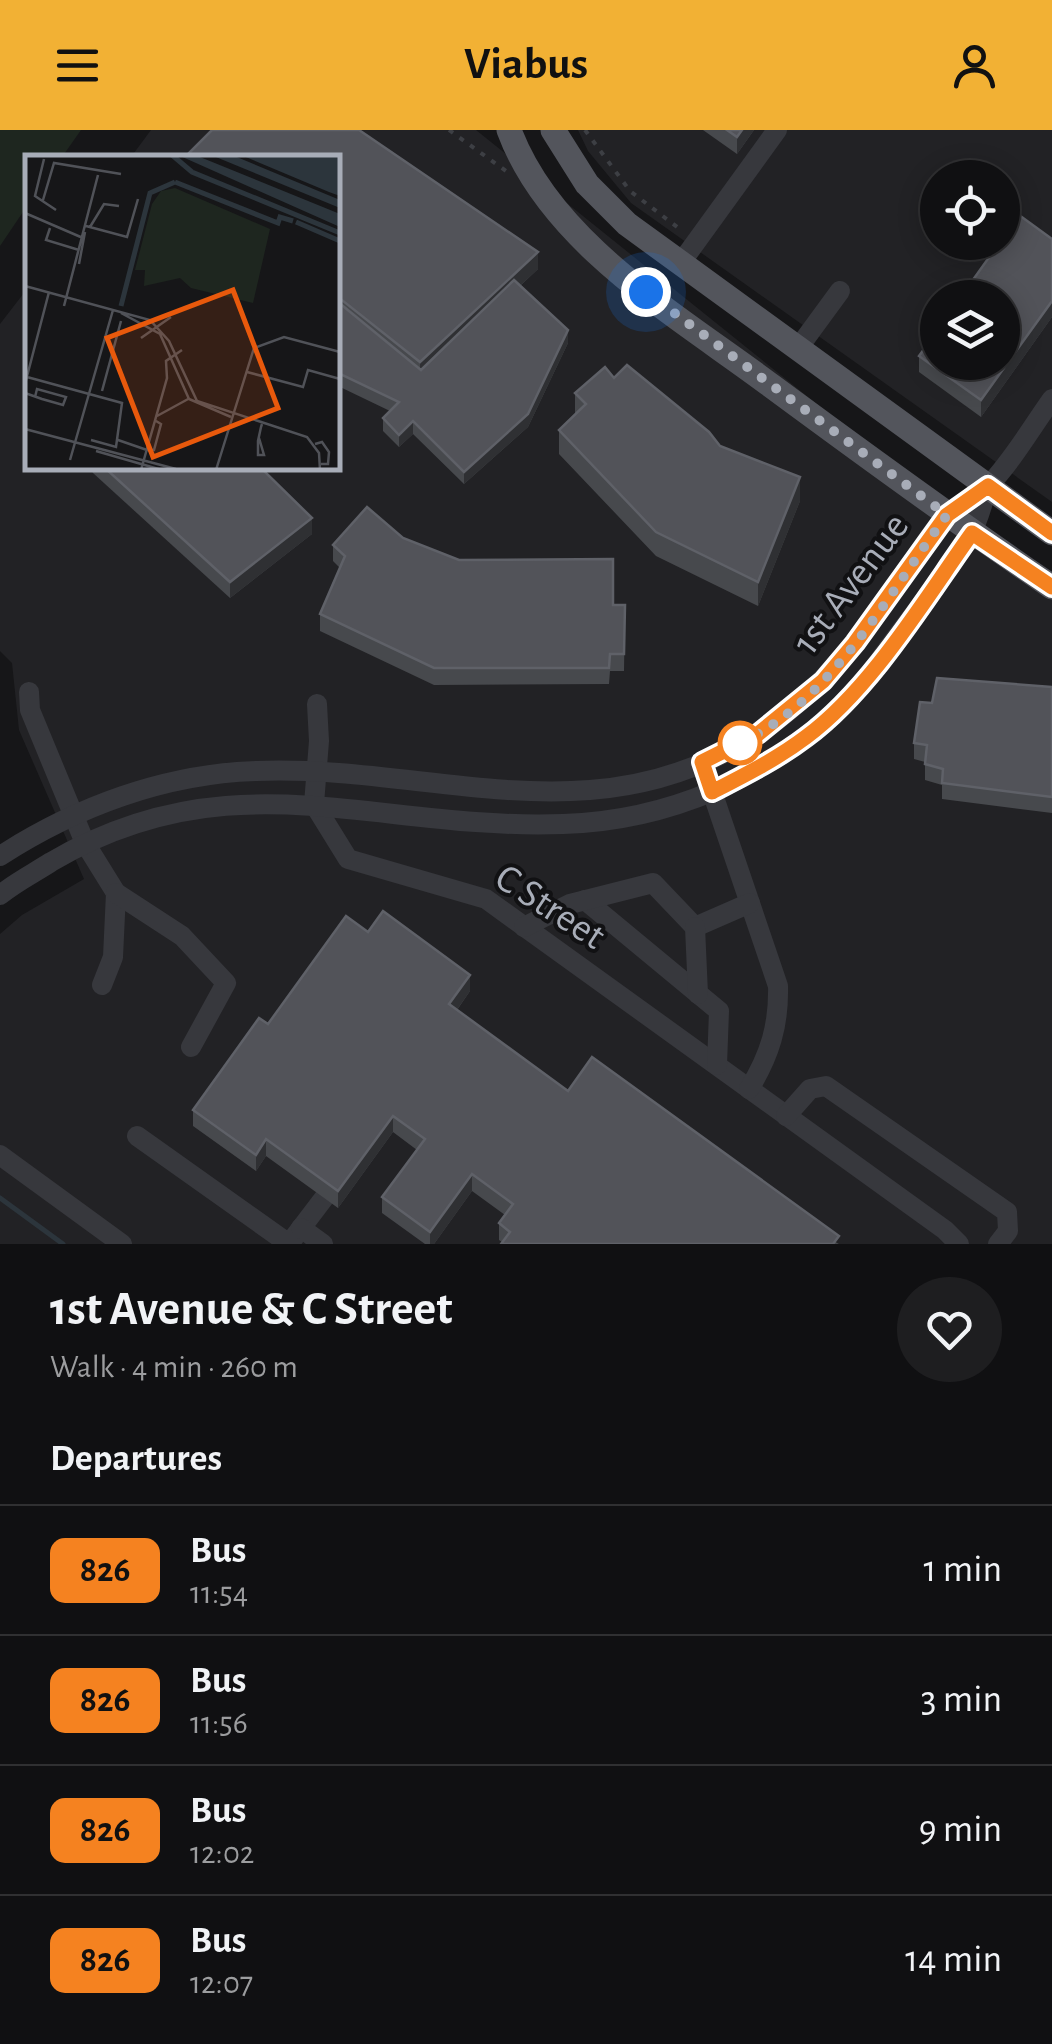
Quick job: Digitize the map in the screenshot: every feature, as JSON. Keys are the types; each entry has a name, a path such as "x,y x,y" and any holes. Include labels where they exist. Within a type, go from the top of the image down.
{"main road":[{"path":"508,130 532,178 580,237 646,292 947,515 1052,587"},
{"path":"553,130 605,204 680,264 1052,533"}],"street":[{"path":"680,264 777,130"},
{"path":"799,347 840,291"},
{"path":"988,486 1052,399"},
{"name":"1st Avenue","path":"0,856 72,814 204,775 257,770 316,772 513,792 562,793 657,779 758,734 823,681 947,515 988,486"},
{"name":"1st Avenue","path":"0,894 84,843 130,826 208,806 258,802 314,804 511,824 564,824 612,820 666,809 712,792 808,737 846,703 972,533 988,486"},
{"path":"29,692 30,710 84,843 116,893 182,936 226,983 191,1047"},
{"path":"314,804 319,740 317,704"},
{"path":"702,762 778,986 778,1017 772,1044 749,1088"},
{"name":"C Street","path":"314,804 348,859 486,899 960,1244"},
{"path":"524,927 570,904 653,883 696,927 698,994"},
{"path":"102,985 112,957 116,893"},
{"path":"584,900 719,1012 717,1065"},
{"path":"696,927 750,904"},
{"path":"786,1116 810,1089 826,1086 1007,1212 1008,1230 998,1244"},
{"path":"137,1136 289,1244 324,1198"},
{"path":"0,1155 122,1244"},
{"path":"300,1228 324,1244"}],"path":[{"path":"449,130 510,174"},
{"path":"584,130 630,191 697,241"}],"shaded area":[{"path":"0,130 81,130 63,155 25,155 25,209 0,246"},
{"path":"151,130 476,130 1052,593 1052,1244 0,1244 0,934 22,915 84,879 19,730 12,663 0,651 0,324 25,292 25,470 340,470 340,155 132,155"},
{"path":"578,130 1052,130 1052,502 631,203 588,151"}],"building":[{"path":"212,130 359,130 538,252 420,362 340,299 340,155 187,155"},
{"path":"1020,216 1052,239 1052,301 1020,346 1020,280 973,280 987,260 1020,260"},
{"path":"514,280 568,330 528,414 464,472 413,421 399,435 383,418 399,402 340,374 340,304 421,370"},
{"path":"627,365 709,432 720,446 800,477 758,582 656,532 559,430 586,404 575,393 605,367 614,378"},
{"path":"953,380 995,380 981,400"},
{"path":"107,470 263,470 312,518 230,582"},
{"path":"367,507 403,538 459,560 613,559 613,605 625,605 624,654 610,654 609,668 434,668 320,614 345,556 333,545"},
{"path":"937,678 1052,687 1052,797 942,783 943,769 925,764 927,745 914,743 920,702 932,703"},
{"path":"383,911 470,975 449,1004 568,1091 592,1057 839,1236 833,1244 501,1244 510,1232 499,1223 513,1204 472,1174 430,1232 382,1197 425,1139 393,1116 338,1191 266,1139 256,1155 193,1110 259,1018 268,1024 346,916 368,932"}],"waterway":[{"path":"0,1198 63,1244"}],"bus line":[{"name":"826","path":"1052,533 988,486 947,515 823,681 758,734 702,762 712,792 808,737 846,703 972,533 1052,587"}],"route":[{"path":"646,292 947,515 823,681 788,712 740,743"}]}
